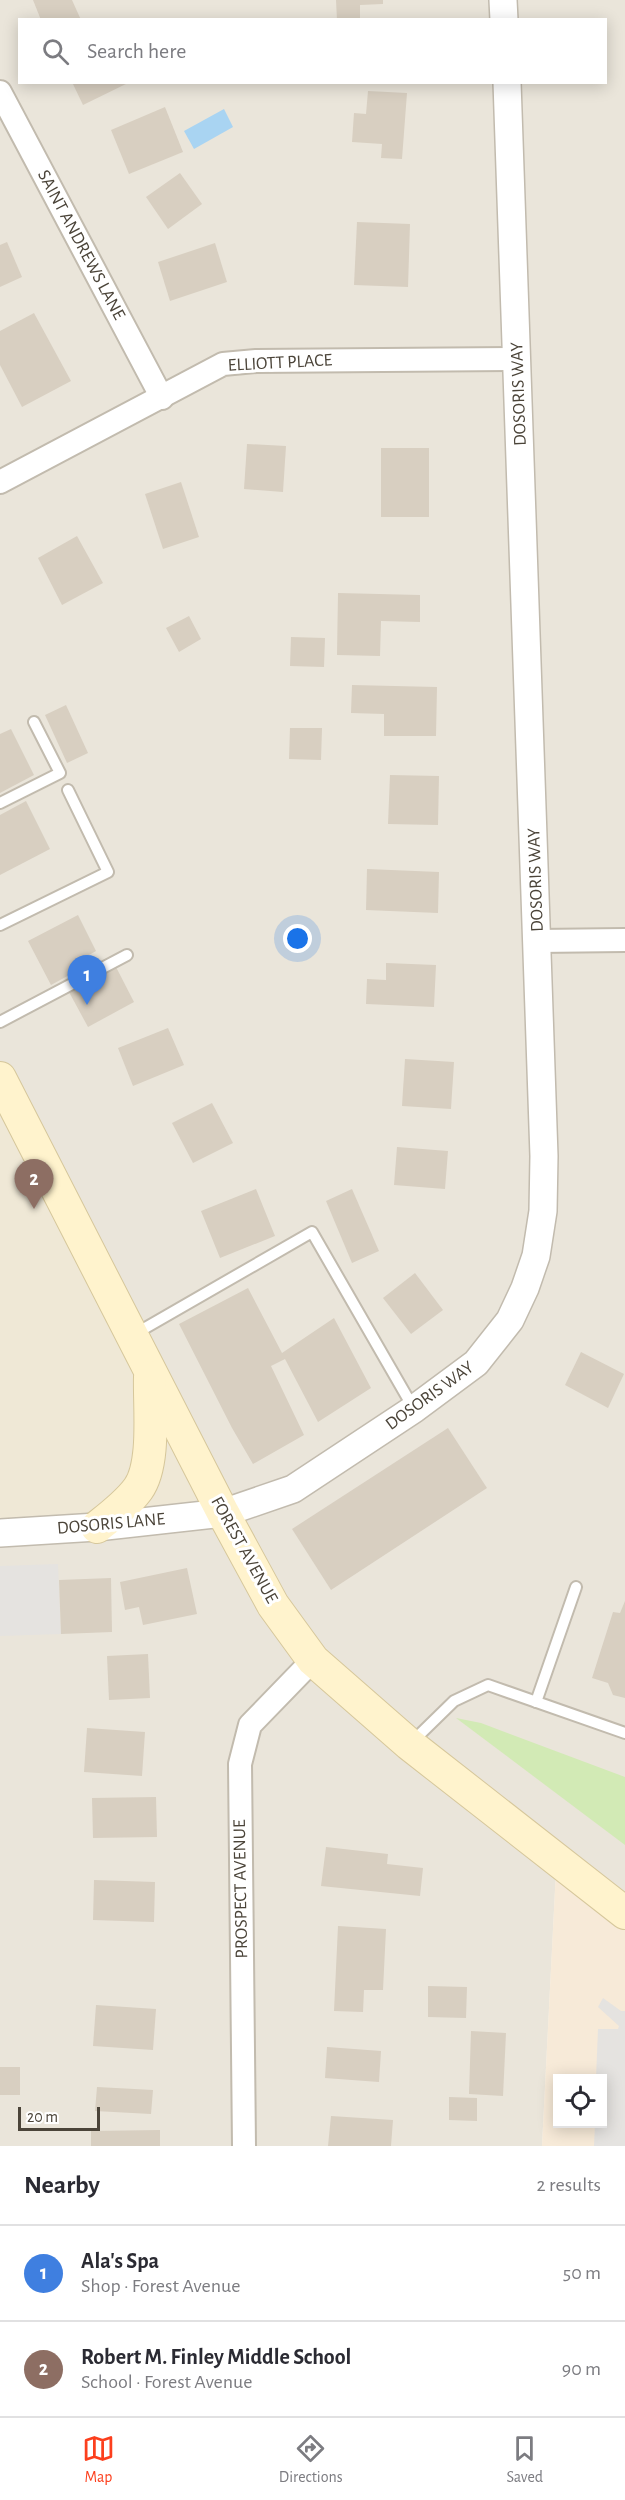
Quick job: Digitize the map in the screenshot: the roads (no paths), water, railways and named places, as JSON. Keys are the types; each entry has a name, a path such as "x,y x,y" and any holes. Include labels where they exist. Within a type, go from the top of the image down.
{"main road":[{"name":"FOREST AVENUE","path":"1,1082 223,1513 273,1605 313,1660 409,1744 625,1912"},
{"path":"96,1527 117,1511 140,1487 149,1458 150,1370"}],"street":[{"path":"503,0 504,18"},
{"name":"DOSORIS WAY","path":"223,1513 292,1489 414,1409 476,1363 510,1320 537,1256 543,1211 544,1156 507,84"},
{"name":"SAINT ANDREWS LANE","path":"0,92 162,398"},
{"name":"ELLIOTT PLACE","path":"0,482 223,364 233,362 518,359"},
{"path":"538,941 625,940"},
{"name":"DOSORIS LANE","path":"0,1533 96,1527 223,1513"},
{"name":"PROSPECT AVENUE","path":"244,2146 240,1764 250,1725 313,1660"}],"lane":[{"path":"0,803 60,773 34,722"},
{"path":"0,925 108,872 68,789"},
{"path":"0,1022 127,955"},
{"path":"133,1335 312,1232 414,1409"},
{"path":"536,1702 576,1587"},
{"path":"409,1744 454,1701 488,1685 625,1733"}],"water":[{"path":"224,109 233,127 194,149 184,131"}],"place":[{"name":"Ala's Spa","path":"87,1005"},
{"name":"Robert M. Finley Middle School","path":"34,1209"}]}
